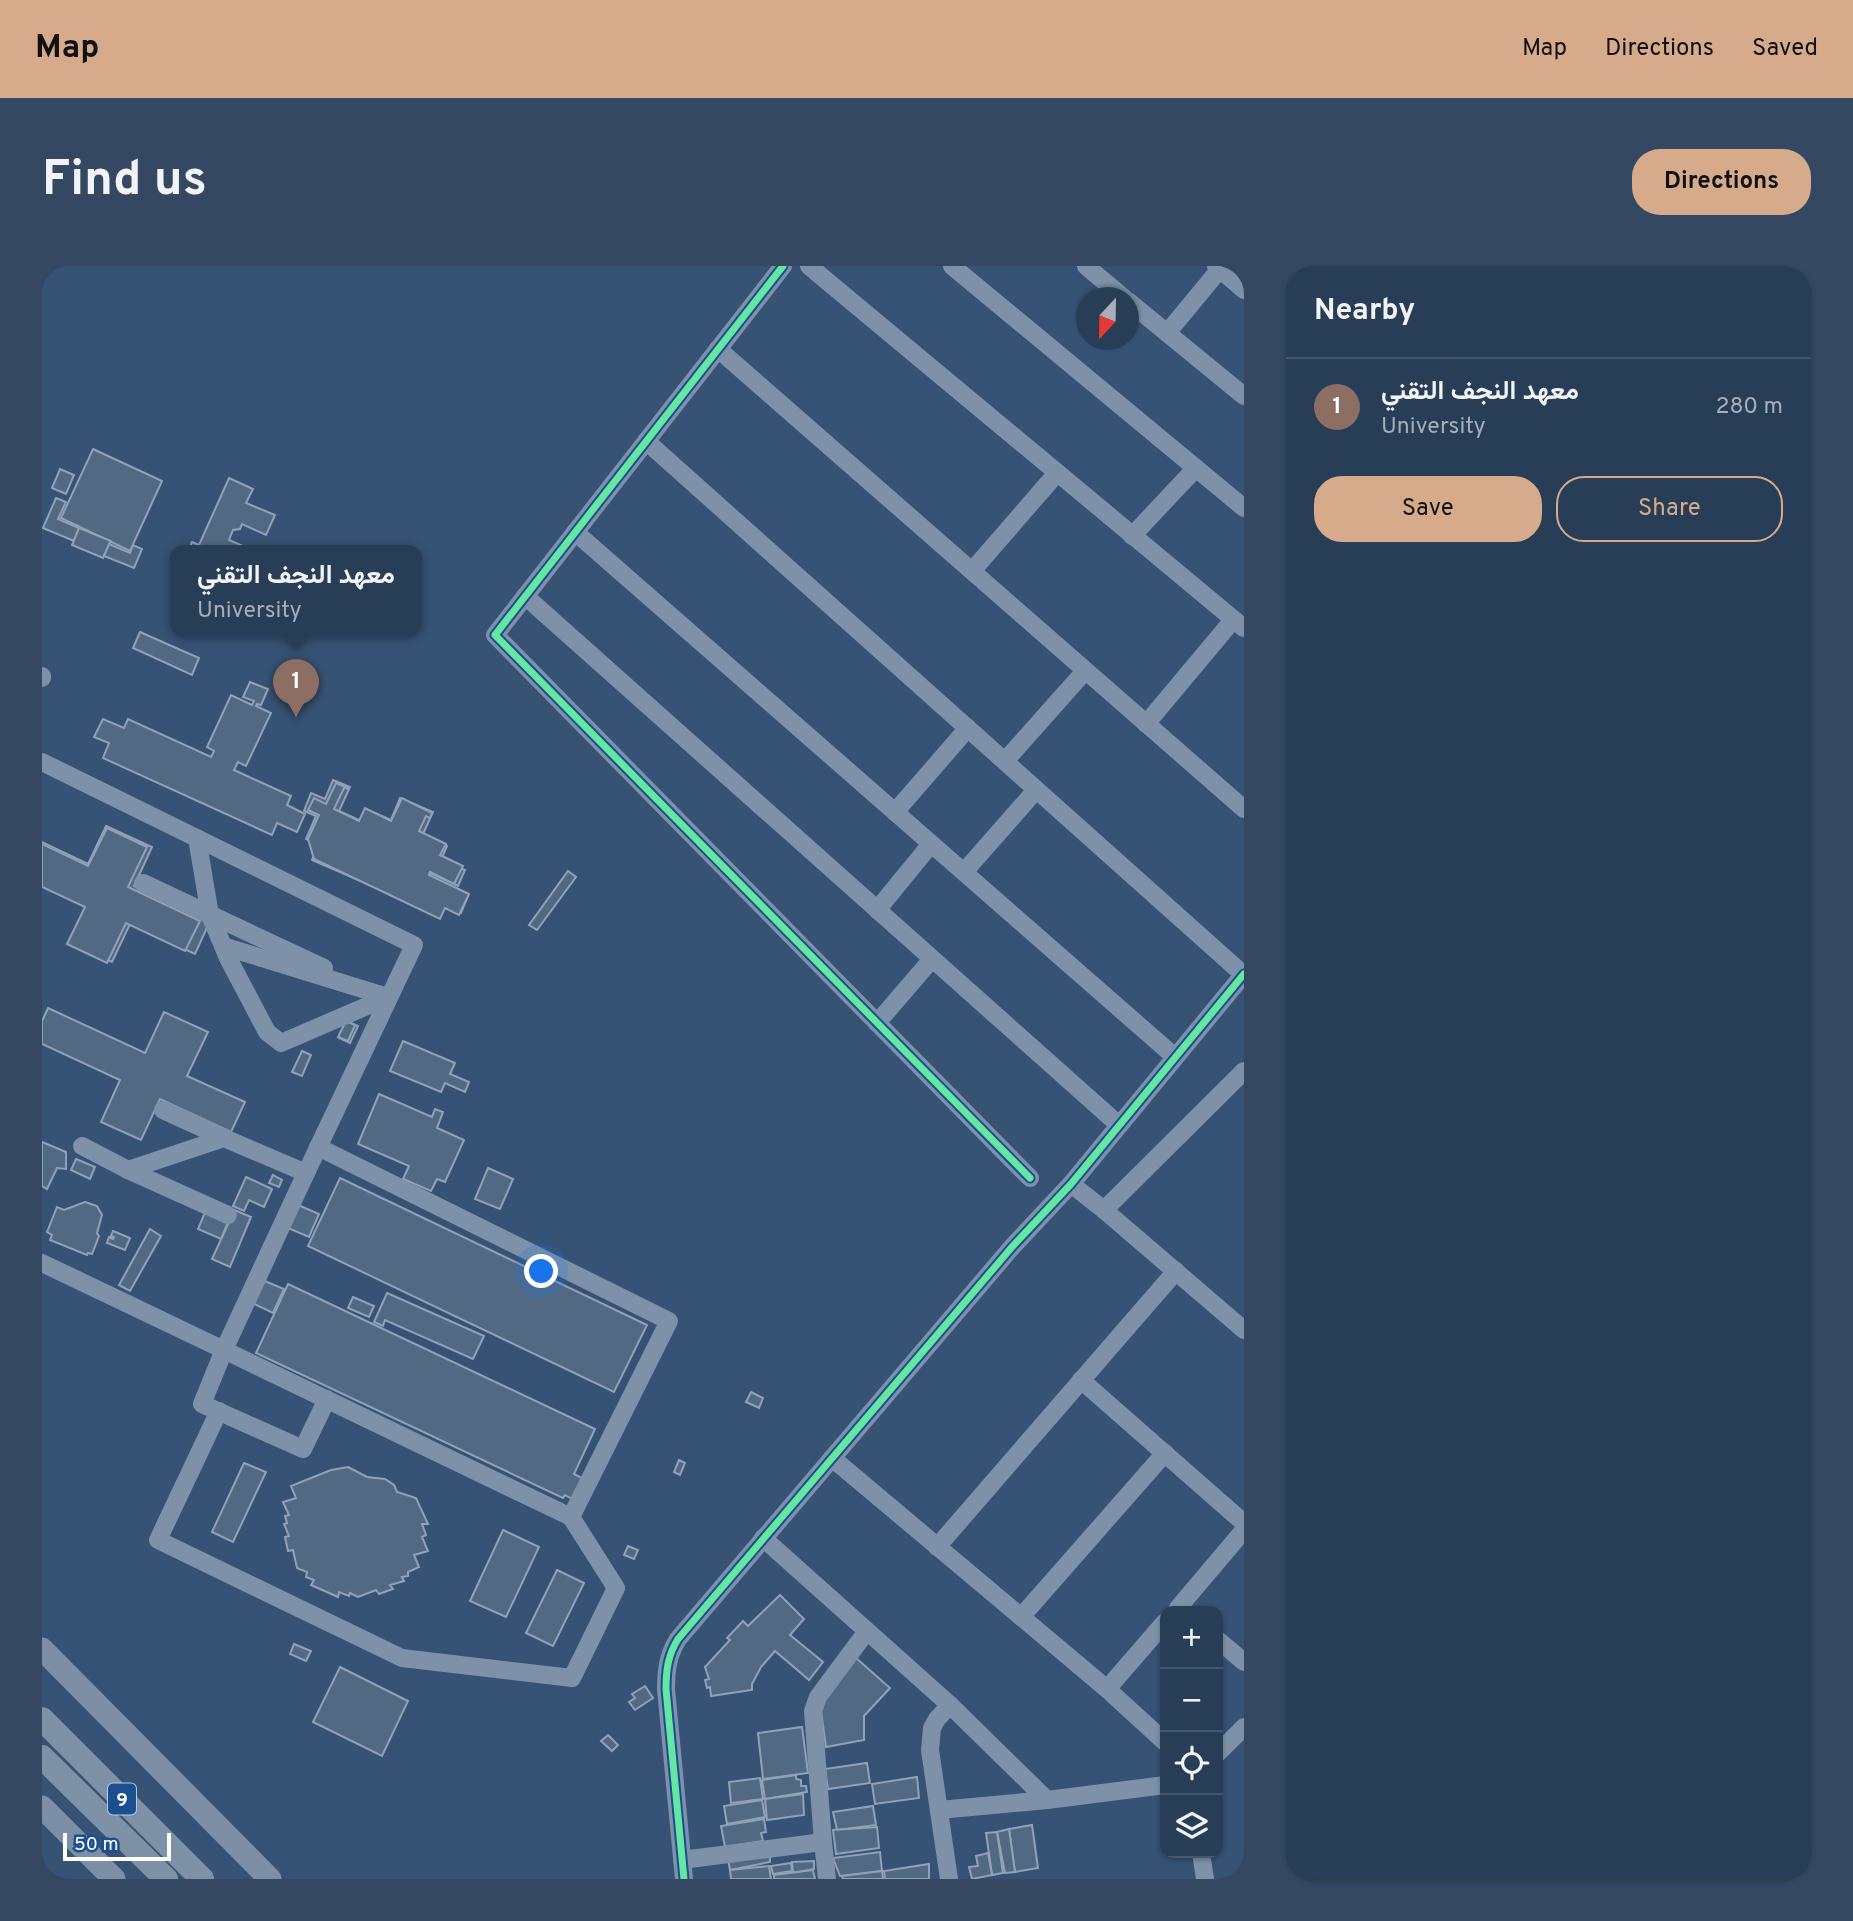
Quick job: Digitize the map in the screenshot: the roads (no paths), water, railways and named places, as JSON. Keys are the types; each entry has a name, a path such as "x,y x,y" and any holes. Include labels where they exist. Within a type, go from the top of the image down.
{"highway":[{"name":"9","path":"42,1719 202,1879"},
{"name":"9","path":"42,1757 166,1879"},
{"path":"62,1777 71,1779 79,1776 84,1769 83,1760"},
{"path":"94,1808 94,1799 99,1792 107,1789 116,1792"}],"main road":[{"path":"42,1649 270,1879"},
{"path":"42,1807 114,1879"}],"street":[{"path":"783,266 495,635 1030,1178"},
{"path":"809,266 1239,624 1146,724"},
{"path":"952,266 1244,508"},
{"path":"1086,266 1111,287"},
{"path":"1167,333 1218,268 1244,289"},
{"path":"1139,309 1244,396"},
{"path":"718,349 1244,809"},
{"path":"646,442 1244,974 1071,1184 1012,1247 671,1650 666,1689 684,1879"},
{"path":"1132,536 1196,468"},
{"path":"972,571 1057,473"},
{"path":"575,533 1175,1058"},
{"path":"525,596 1119,1125"},
{"path":"1005,761 1085,671"},
{"path":"895,812 968,729"},
{"path":"42,762 414,945 224,1350 202,1404 303,1449 327,1399"},
{"path":"964,873 1036,790"},
{"path":"197,838 210,915 223,947 267,1032 281,1043 388,997"},
{"path":"877,910 931,844"},
{"path":"143,883 388,997"},
{"path":"223,947 388,997"},
{"path":"877,1023 932,959"},
{"path":"1104,1210 1244,1071"},
{"path":"163,1110 306,1173"},
{"path":"128,1170 224,1138"},
{"path":"82,1146 228,1215"},
{"path":"318,1147 669,1321 571,1517"},
{"path":"1071,1184 1244,1330"},
{"path":"42,1263 571,1517 616,1588 572,1678 402,1658 158,1541 219,1411"},
{"path":"937,1547 1176,1271"},
{"path":"1082,1380 1244,1522"},
{"path":"1021,1617 1165,1453"},
{"path":"832,1458 1107,1689 1160,1737"},
{"path":"1182,1606 1244,1530"},
{"path":"764,1538 950,1704 1047,1800"},
{"path":"1107,1689 1160,1628"},
{"path":"827,1879 813,1711 815,1703 867,1631"},
{"path":"1223,1644 1244,1662"},
{"path":"948,1879 930,1750 932,1728 950,1704"},
{"path":"1223,1749 1244,1727"},
{"path":"939,1810 1160,1786"},
{"path":"682,1860 823,1842"},
{"path":"1202,1858 1205,1879"}],"place":[{"name":"معهد النجف التقني","path":"296,717"}]}
